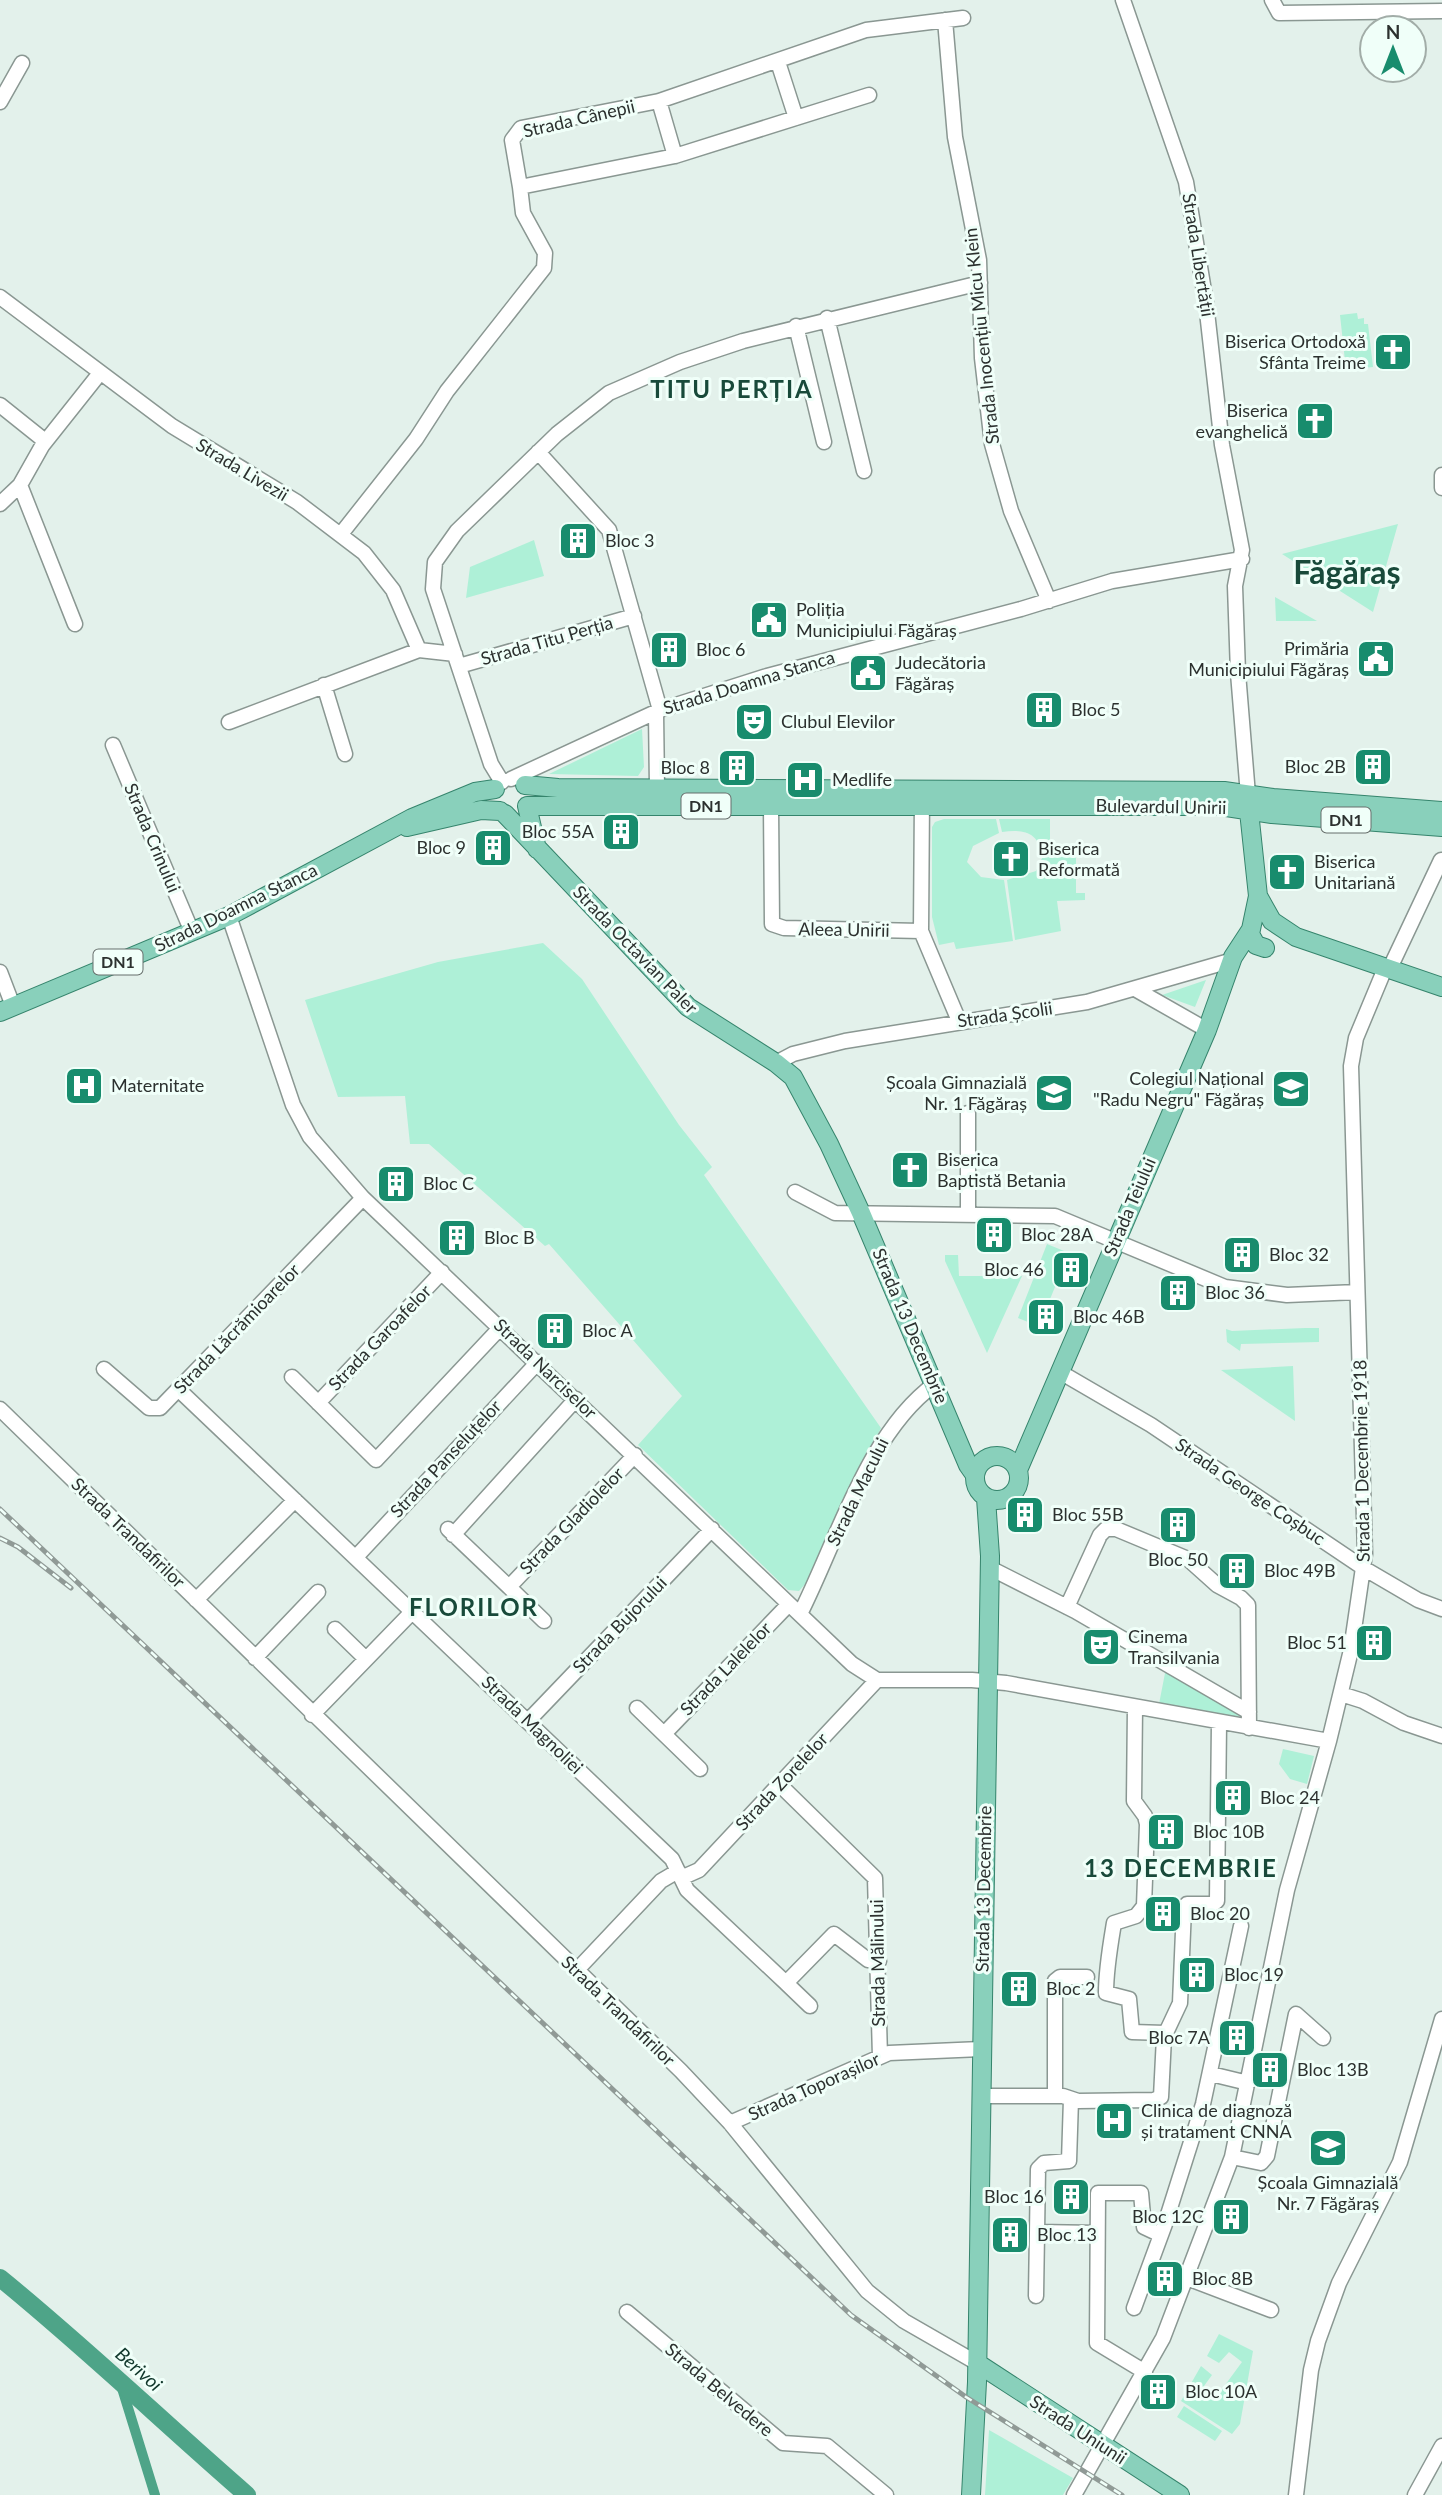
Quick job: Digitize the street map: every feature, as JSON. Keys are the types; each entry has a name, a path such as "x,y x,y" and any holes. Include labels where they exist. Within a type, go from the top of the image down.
{"main road":[{"name":"Bulevardul Unirii","path":"508,784 922,798 1224,791 1249,802 1442,827"},
{"path":"503,812 494,801 508,784 529,795 527,806 537,849"},
{"name":"Strada Doamna Stanca","path":"7,1009 229,916 445,803 508,784"},
{"name":"Bulevardul Unirii","path":"527,806 771,806 855,797"},
{"name":"Bulevardul Unirii","path":"1249,802 1442,811"},
{"path":"1249,802 1258,896 1251,929 1253,942 1268,947 1312,945"},
{"name":"DN1","path":"503,812 517,814 527,806"},
{"path":"537,849 542,824 558,806"},
{"name":"Strada Doamna Stanca","path":"390,830 481,810 503,812"},
{"name":"Strada Octavian Paler","path":"503,812 688,1007 776,1063"},
{"path":"1258,896 1275,923 1278,939 1268,947"},
{"path":"1231,968 1251,929 1259,920 1275,923 1312,945 1388,967 1442,987"},
{"name":"Strada Școlii","path":"1231,968 1249,955 1268,947"},
{"name":"Strada Teiului","path":"1011,1464 1032,1437 1207,1030 1231,968"},
{"name":"Strada 13 Decembrie","path":"776,1063 793,1077 802,1092 861,1213 958,1439 979,1469"},
{"path":"993,1457 1011,1464 1017,1488 1007,1498 986,1498 977,1488 979,1469 993,1457"},
{"name":"Strada 13 Decembrie","path":"971,2495 977,2363 990,1568 990,1529 986,1498"},
{"name":"Strada 13 Decembrie","path":"990,1529 1007,1498"},
{"name":"Strada Uniunii","path":"977,2363 1180,2495"}],"street":[{"name":"Strada Libertății","path":"1123,0 1188,190 1211,333 1222,445 1242,559"},
{"path":"1272,0 1279,13 1442,11"},
{"name":"Strada Cânepii","path":"520,187 512,150 517,130 659,101 866,30 963,18"},
{"name":"Strada Inocențiu Micu Klein","path":"945,20 955,137 975,237 981,284 982,358 992,444 1011,511 1049,601"},
{"path":"778,62 796,118"},
{"path":"0,102 22,63"},
{"path":"341,534 416,439 447,391 544,268 545,253 523,213 520,187 675,156 869,95"},
{"path":"659,101 675,156"},
{"name":"Strada Titu Perția","path":"508,784 493,770 433,589 435,562 457,531 538,452 597,401 621,386 705,353 796,326 981,284"},
{"name":"Strada Livezii","path":"0,297 190,439 297,502 364,553 385,578 419,650"},
{"path":"827,318 864,471"},
{"path":"796,326 824,442"},
{"path":"0,503 20,485 46,441 100,373"},
{"path":"0,405 46,441"},
{"name":"Strada Titu Perția","path":"538,452 609,530 635,616 658,711 657,788"},
{"path":"20,485 75,624"},
{"name":"Strada Doamna Stanca","path":"508,784 658,711 767,676 1049,601 1112,581 1242,559"},
{"path":"1242,559 1235,586 1249,802"},
{"name":"Strada Titu Perția","path":"457,660 635,616"},
{"path":"229,722 419,650 457,660"},
{"path":"324,685 345,754"},
{"name":"Strada Crinului","path":"113,745 192,932"},
{"path":"922,798 921,931 965,1020"},
{"name":"Aleea Unirii","path":"771,806 769,922 784,928 921,931"},
{"name":"Strada 1 Decembrie 1918","path":"1074,2495 1166,2332 1232,2157 1287,1890 1341,1694 1365,1569 1351,1058 1388,967 1441,860"},
{"name":"Strada Narciselor","path":"229,916 297,1113 323,1153 363,1198 794,1609 852,1664 877,1680"},
{"name":"Strada Școlii","path":"776,1063 793,1054 826,1045 1081,1003 1231,968"},
{"path":"0,972 7,1009"},
{"path":"1135,989 1207,1030"},
{"path":"968,1113 968,1214"},
{"path":"795,1192 828,1212 1055,1216 1225,1286 1287,1295 1357,1292"},
{"name":"Strada Lăcrămioarelor","path":"104,1369 149,1408 160,1408 363,1198"},
{"name":"Strada Garoafelor","path":"318,1403 442,1272"},
{"name":"Strada Garoafelor","path":"292,1377 376,1460 500,1327"},
{"name":"Strada Panseluțelor","path":"356,1557 418,1487 538,1362"},
{"name":"Strada George Coșbuc","path":"1060,1371 1151,1425 1365,1569 1402,1592 1442,1609"},
{"name":"Strada Macului","path":"794,1609 883,1438 909,1405 935,1384"},
{"name":"Strada Magnoliei","path":"178,1389 672,1860 687,1890 810,2006"},
{"name":"Strada Gladiolelor","path":"544,1620 450,1531 576,1399"},
{"name":"Strada Trandafirilor","path":"0,1409 681,2071 730,2123 867,2291 904,2321 977,2363"},
{"name":"Strada Gladiolelor","path":"509,1587 635,1455"},
{"path":"196,1600 295,1500"},
{"name":"Strada Bujorului","path":"528,1721 712,1529"},
{"path":"1067,1608 1100,1535 1106,1529 1116,1529 1188,1559 1217,1585 1248,1605 1249,1728"},
{"path":"990,1568 1067,1608 1249,1712"},
{"path":"255,1658 318,1592"},
{"name":"Strada Lalelelor","path":"664,1734 794,1609"},
{"path":"312,1715 412,1612"},
{"path":"335,1629 366,1659"},
{"path":"877,1680 987,1681 1329,1741"},
{"name":"Strada Zorelelor","path":"576,1971 661,1881 698,1872 877,1680"},
{"path":"1341,1694 1363,1701 1404,1723 1442,1737"},
{"path":"1135,1707 1134,1801 1145,1816 1147,1824 1145,1900 1136,1916 1114,1923 1112,1947 1106,1960 1106,1993 1129,1999 1131,2031 1165,2033"},
{"path":"638,1708 699,1769"},
{"path":"981,2096 1160,2098 1163,2092 1165,2033 1180,2006 1184,1908 1187,1905 1217,1902 1219,1723"},
{"name":"Strada Mălinului","path":"779,1785 873,1874 877,1883 880,2057"},
{"path":"1134,2308 1161,2235 1211,2074 1241,1926"},
{"path":"786,1983 834,1934 868,1959 879,1961"},
{"path":"1055,2095 1055,1982 1060,1977 1087,1977"},
{"path":"1232,2157 1261,2164 1267,2157 1296,2014 1323,2038"},
{"path":"1296,2495 1311,2371 1318,2341 1339,2283 1400,2161 1442,2019"},
{"name":"Strada Toporașilor","path":"730,2123 880,2057 901,2051 981,2049"},
{"path":"1211,2074 1248,2083"},
{"path":"1036,2296 1039,2167 1044,2163 1069,2161 1071,2099"},
{"path":"1145,2372 1097,2343 1099,2192 1138,2191 1143,2196 1144,2227 1161,2235"},
{"path":"1037,2232 1097,2233"},
{"path":"1187,2278 1271,2310"},
{"name":"Strada Belvedere","path":"627,2312 783,2443 827,2446 886,2495"},
{"path":"1415,2495 1442,2446"}],"green space":[{"path":"1357,313 1358,319 1364,318 1364,324 1368,324 1373,367 1346,370 1340,315"},
{"path":"1398,524 1373,612 1282,554"},
{"path":"534,540 544,576 466,598 470,567"},
{"path":"1275,597 1317,621 1276,621"},
{"path":"642,729 644,767 638,776 549,774"},
{"path":"944,819 996,819 999,833 973,846 967,862 981,877 1004,880 1013,941 956,949 954,942 939,945 932,917 932,827 935,822"},
{"path":"999,819 1050,819 1050,845 1076,845 1076,893 1085,893 1085,900 1057,901 1061,931 1015,940 1007,880 1036,871 1043,856 1034,837 1017,831 1002,832"},
{"path":"543,943 582,979 679,1125 712,1167 704,1175 881,1428 806,1583 799,1591 788,1590 638,1445 682,1396 549,1244 545,1246 429,1144 410,1144 405,1096 338,1097 305,1000 438,962"},
{"path":"1206,980 1195,1007 1162,995"},
{"path":"1047,1244 1069,1253 1048,1304 1042,1302 1033,1324 1018,1318"},
{"path":"945,1255 958,1255 959,1276 1022,1276 987,1353 945,1261"},
{"path":"1319,1328 1319,1342 1241,1344 1240,1351 1227,1342 1226,1329"},
{"path":"1293,1366 1295,1421 1221,1370"},
{"path":"1166,1668 1240,1713 1239,1717 1159,1704"},
{"path":"1283,1749 1314,1756 1307,1784 1290,1779 1279,1764"},
{"path":"1219,2334 1253,2351 1240,2424 1232,2434 1181,2401 1201,2366 1212,2375 1204,2386 1217,2396 1242,2362 1229,2352 1219,2363 1207,2356"},
{"path":"1184,2406 1222,2431 1215,2441 1177,2417"},
{"path":"989,2430 1073,2478 1063,2495 985,2495"}],"waterway":[{"name":"Berivoi","path":"0,2278 247,2495"},
{"path":"121,2385 155,2495"}],"railway":[{"path":"0,1509 851,2315 966,2397 1122,2495"},
{"path":"0,1538 18,1547 71,1588"}],"place":[{"name":"Biserica Ortodoxă Sfânta Treime","path":"1393,352"},
{"name":"Biserica evanghelică","path":"1315,421"},
{"name":"Bloc 3","path":"578,541"},
{"name":"Poliția Municipiului Făgăraș","path":"769,620"},
{"name":"Bloc 6","path":"669,650"},
{"name":"Primăria Municipiului Făgăraș","path":"1376,659"},
{"name":"Judecătoria Făgăraș","path":"868,673"},
{"name":"Bloc 5","path":"1044,710"},
{"name":"Clubul Elevilor","path":"754,722"},
{"name":"Bloc 2B","path":"1373,767"},
{"name":"Bloc 8","path":"737,768"},
{"name":"Medlife","path":"805,780"},
{"name":"Bloc 55A","path":"621,832"},
{"name":"Bloc 9","path":"493,848"},
{"name":"Biserica Reformată","path":"1011,859"},
{"name":"Biserica Unitariană","path":"1287,872"},
{"name":"Maternitate","path":"84,1086"},
{"name":"Colegiul Național \"Radu Negru\" Făgăraș","path":"1291,1089"},
{"name":"Școala Gimnazială Nr. 1 Făgăraș","path":"1054,1093"},
{"name":"Biserica Baptistă Betania","path":"910,1170"},
{"name":"Bloc C","path":"396,1184"},
{"name":"Bloc 28A","path":"994,1235"},
{"name":"Bloc B","path":"457,1238"},
{"name":"Bloc 32","path":"1242,1255"},
{"name":"Bloc 46","path":"1071,1270"},
{"name":"Bloc 36","path":"1178,1293"},
{"name":"Bloc 46B","path":"1046,1317"},
{"name":"Bloc A","path":"555,1331"},
{"name":"Bloc 55B","path":"1025,1515"},
{"name":"Bloc 50","path":"1178,1525"},
{"name":"Bloc 49B","path":"1237,1571"},
{"name":"Bloc 51","path":"1374,1643"},
{"name":"Cinema Transilvania","path":"1101,1647"},
{"name":"Bloc 24","path":"1233,1798"},
{"name":"Bloc 10B","path":"1166,1832"},
{"name":"Bloc 20","path":"1163,1914"},
{"name":"Bloc 19","path":"1197,1975"},
{"name":"Bloc 2","path":"1019,1989"},
{"name":"Bloc 7A","path":"1237,2038"},
{"name":"Bloc 13B","path":"1270,2070"},
{"name":"Clinica de diagnoză și tratament CNNA","path":"1114,2121"},
{"name":"Școala Gimnazială Nr. 7 Făgăraș","path":"1328,2148"},
{"name":"Bloc 16","path":"1071,2197"},
{"name":"Bloc 12C","path":"1231,2217"},
{"name":"Bloc 13","path":"1010,2235"},
{"name":"Bloc 8B","path":"1165,2279"},
{"name":"Bloc 10A","path":"1158,2392"}],"district":[{"name":"TITU PERȚIA","path":"732,390"},
{"name":"Făgăraș","path":"1347,573"},
{"name":"FLORILOR","path":"474,1608"},
{"name":"13 DECEMBRIE","path":"1181,1869"}]}
